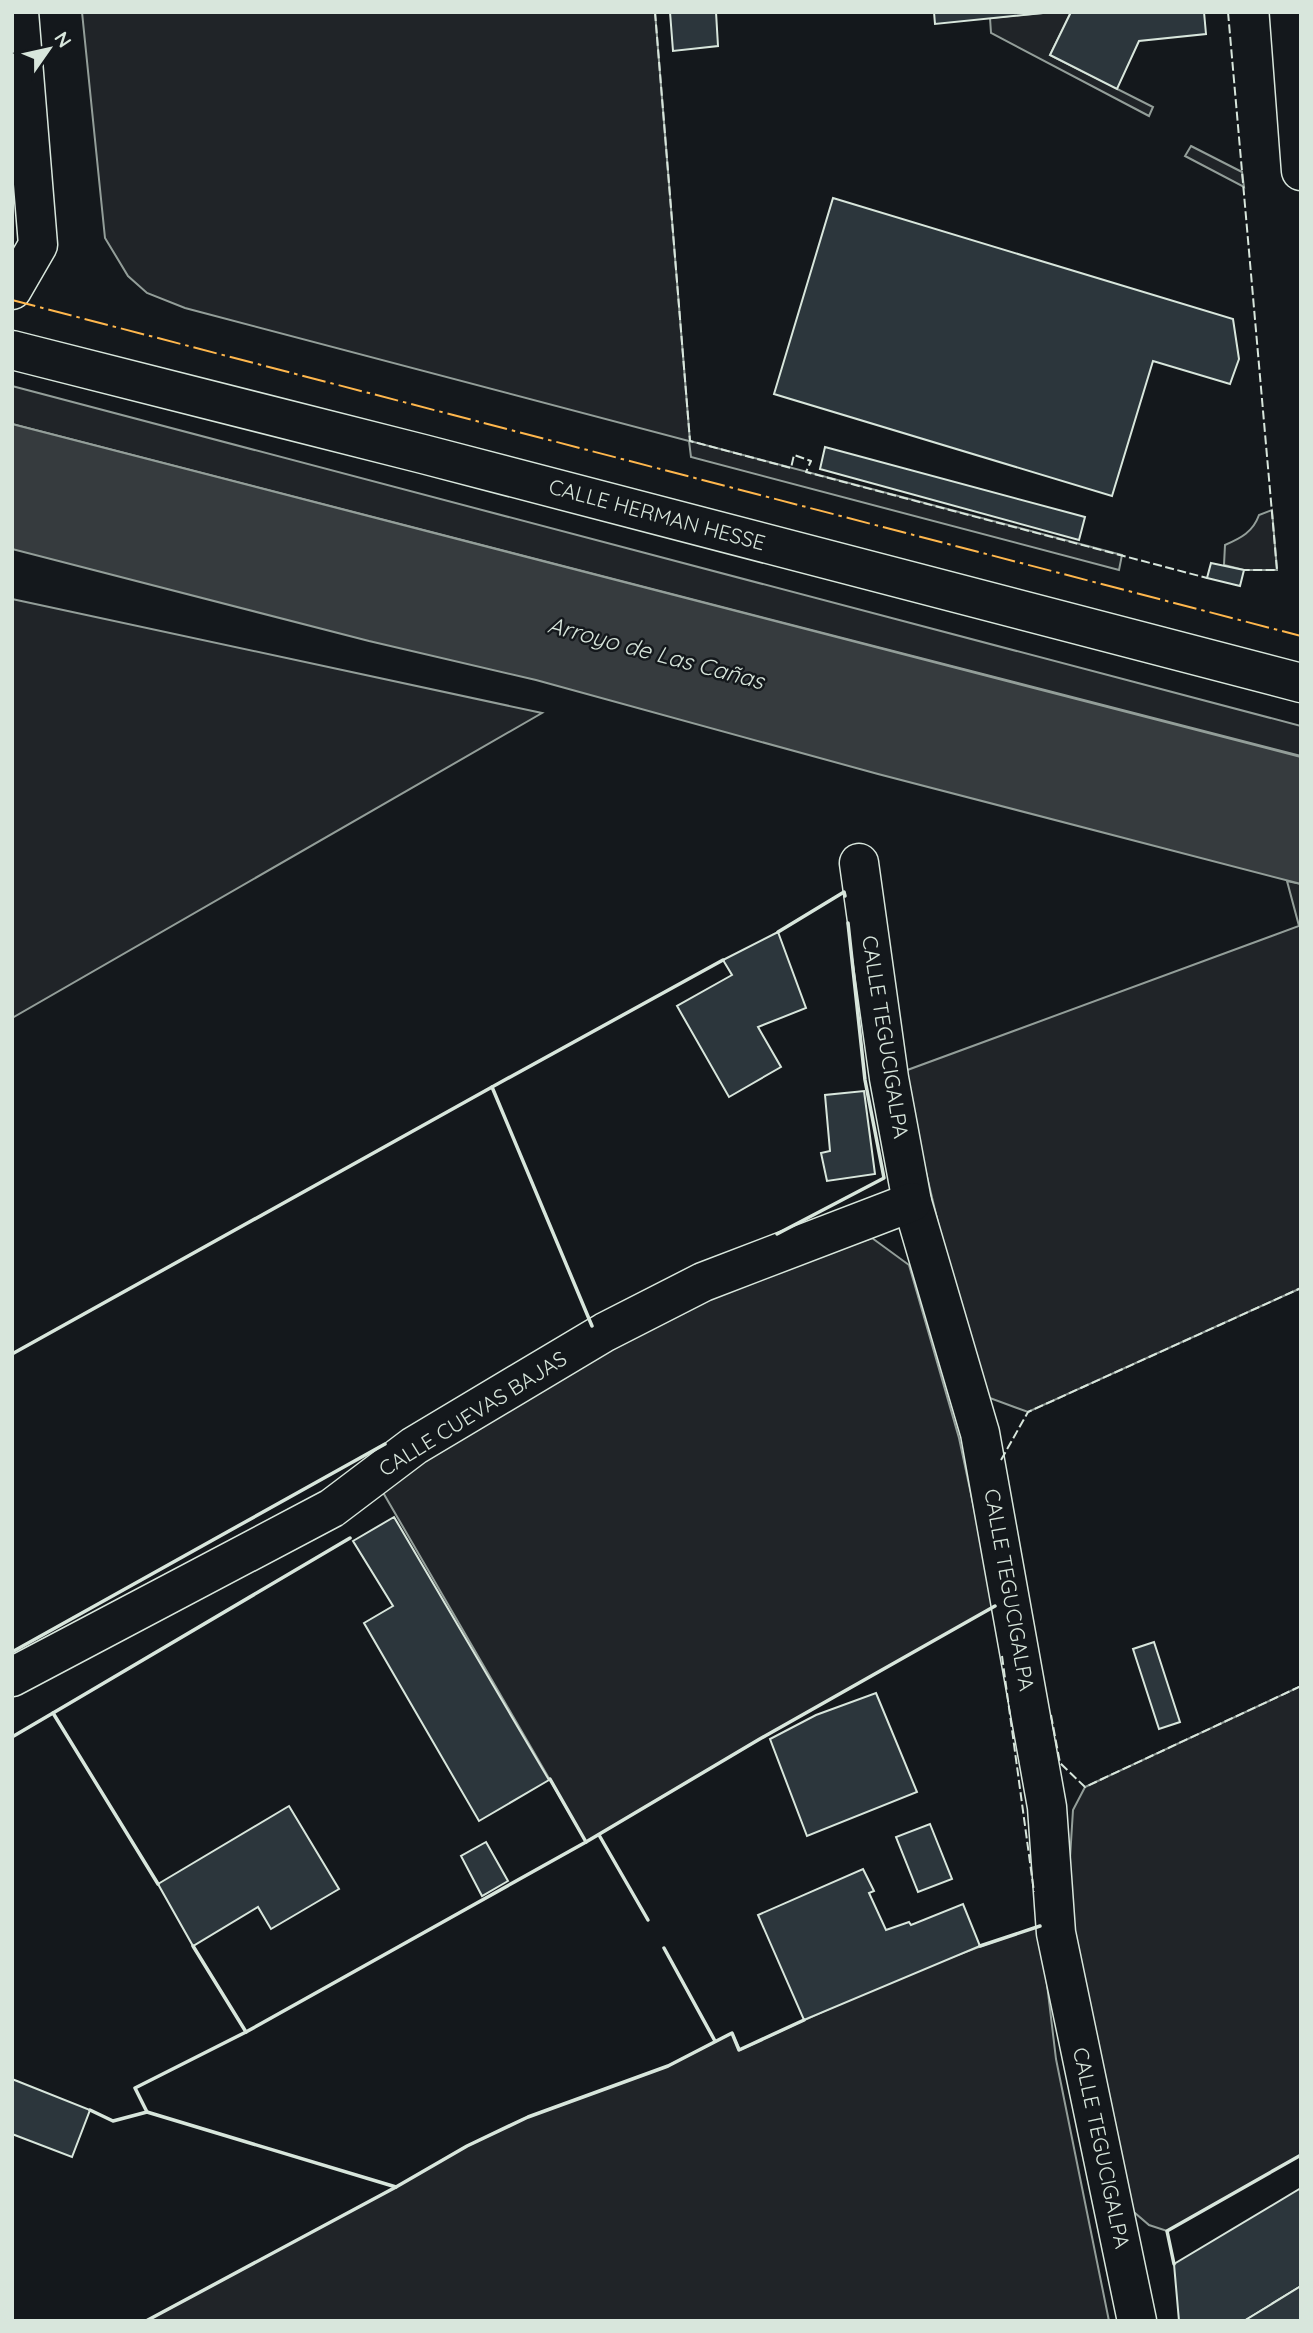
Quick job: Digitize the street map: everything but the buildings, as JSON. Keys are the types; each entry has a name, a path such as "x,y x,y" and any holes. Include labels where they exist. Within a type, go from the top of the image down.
{"street":[{"path":"12,290 38,245 19,12"},
{"path":"1289,12 1301,171"},
{"name":"CALLE HERMAN HESSE","path":"12,350 409,450 1301,683"},
{"name":"CALLE TEGUCIGALPA","path":"859,863 888,1078 912,1202 980,1433 1047,1807 1056,1933 1137,2321"},
{"name":"CALLE CUEVAS BAJAS","path":"12,1677 332,1508 415,1446 605,1332 703,1282 912,1202"}],"shaded area":[{"path":"82,12 655,12 690,441 1122,555 1119,570 691,457 689,441 185,308 147,293 128,276 105,238"},
{"path":"1071,12 1050,55 1153,107 1149,116 991,33 990,18"},
{"path":"1191,146 1242,172 1244,187 1185,156"},
{"path":"12,386 1301,726 1301,756 12,424"},
{"path":"1272,510 1277,570 1244,570 1224,565 1225,545 1246,534 1259,515"},
{"path":"12,599 542,713 12,1018"},
{"path":"1287,881 1301,884 1301,1288 1028,1412 979,1394 902,1072 1299,926"},
{"path":"872,1238 909,1265 959,1438 995,1606 758,1740 586,1842 381,1489 605,1345 705,1295"},
{"path":"1301,1686 1301,2155 1167,2231 1149,2225 1128,2207 1072,1940 1069,1874 1073,1810 1085,1787"},
{"path":"1040,1926 1056,2059 1109,2321 146,2321 467,2146 528,2117 668,2066 732,2033 740,2050 926,1968"}],"water":[{"name":"Arroyo de Las Cañas","path":"12,424 1301,757 1301,884 878,774 536,680 369,641 12,549"}],"fence":[{"path":"655,12 690,441 791,468 794,455 811,461 806,472 1207,578"},
{"path":"1228,12 1277,570 1244,570"},
{"path":"1001,1460 1028,1412 1301,1288"},
{"path":"1002,1656 1034,1892"},
{"path":"1051,1715 1060,1763 1085,1787 1301,1686"}],"wall":[{"path":"778,932 844,892 845,896"},
{"path":"777,1234 884,1178 865,1080 848,923"},
{"path":"592,1326 492,1087 723,960"},
{"path":"12,1354 492,1087"},
{"path":"12,1652 385,1444"},
{"path":"53,1713 350,1538"},
{"path":"586,1842 758,1740 995,1606"},
{"path":"12,1737 53,1713 158,1884"},
{"path":"90,2110 113,2121 147,2112 135,2088 246,2032 586,1842 550,1779"},
{"path":"599,1835 648,1920"},
{"path":"980,1946 1040,1926"},
{"path":"193,1946 246,2032"},
{"path":"664,1948 715,2041"},
{"path":"147,2112 396,2187 467,2146 528,2117 668,2066 732,2033 739,2050 804,2020"},
{"path":"1174,2264 1167,2231 1301,2155"},
{"path":"146,2321 396,2187"}],"power":[{"path":"12,300 1301,636"}]}
